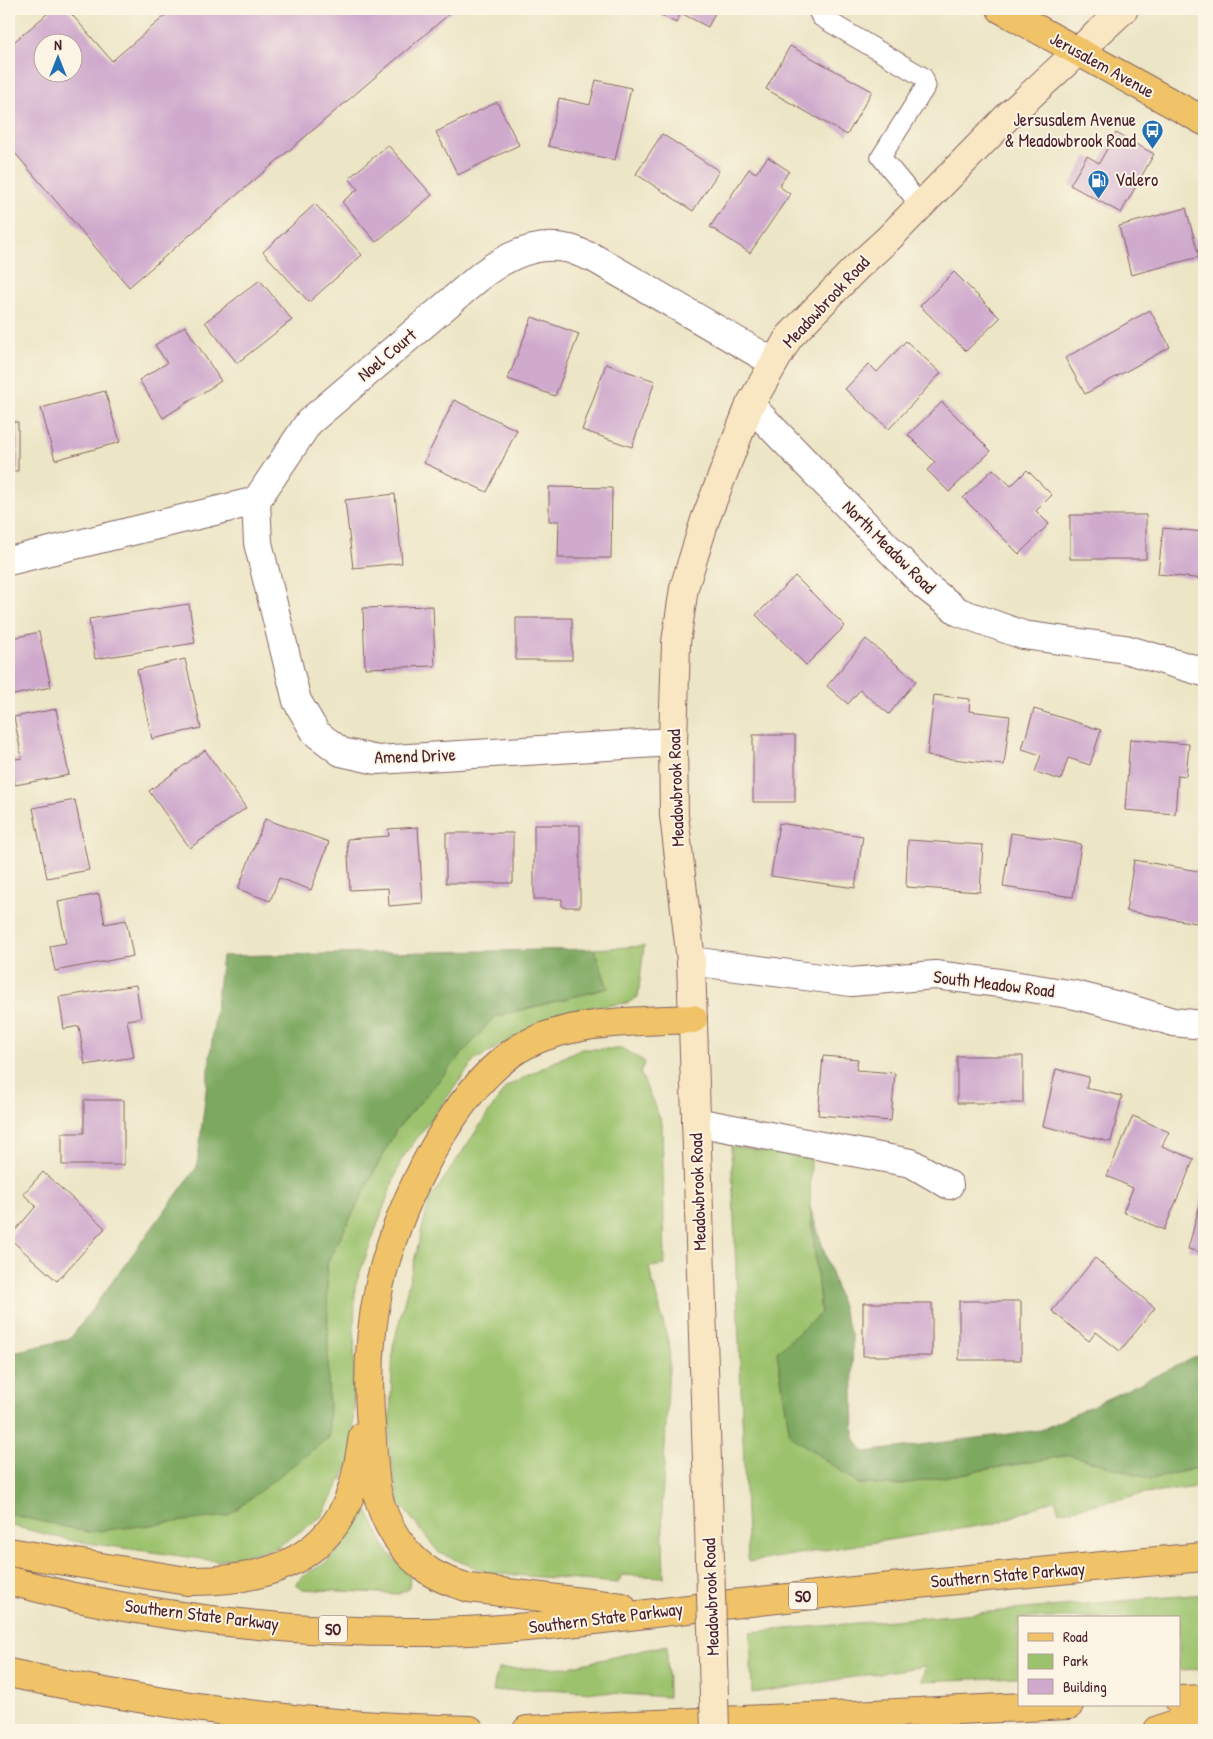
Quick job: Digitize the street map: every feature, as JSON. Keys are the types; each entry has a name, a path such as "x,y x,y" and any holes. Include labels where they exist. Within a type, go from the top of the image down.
{"main road":[{"name":"Jerusalem Avenue","path":"1001,9 1204,121"},
{"path":"661,1612 469,1588 433,1574 417,1563 401,1546 383,1511 377,1490 369,1408 369,1358 379,1283 389,1245 404,1206 444,1130 479,1082 512,1053 531,1042 576,1027 693,1019"},
{"path":"9,1552 187,1581 236,1579 261,1574 284,1566 304,1554 323,1539 347,1503 353,1485 369,1408"},
{"name":"Southern State Parkway","path":"9,1581 80,1598 236,1622 369,1631 494,1630 558,1625 946,1581 1204,1557"},
{"path":"9,1673 114,1694 234,1713 416,1730 470,1730"},
{"path":"1180,1700 1204,1699"},
{"path":"527,1730 1047,1706"},
{"path":"1158,1730 1204,1713"}],"street":[{"name":"Meadowbrook Road","path":"715,1730 693,1019 690,961 674,815 673,742 676,642 684,588 705,520 750,405 789,337 921,206 1009,115 1124,9"},
{"name":"Noel Court","path":"256,501 308,422 482,274 502,260 538,247 568,249 592,257 773,362"},
{"name":"North Meadow Road","path":"750,405 925,586 959,612 1023,634 1125,649 1204,672"},
{"path":"9,561 256,501"},
{"name":"Amend Drive","path":"256,501 258,542 296,702 316,732 341,752 377,760 673,742"},
{"name":"South Meadow Road","path":"690,961 851,982 935,975 1000,983 1075,995 1173,1022 1204,1025"},
{"path":"696,1122 911,1162 949,1185"}],"lane":[{"path":"817,9 822,17 923,77 926,86 881,157 921,206"}],"green space":[{"path":"644,946 638,997 627,1003 558,1012 474,1061 401,1160 355,1286 353,1458 321,1517 276,1548 217,1561 73,1541 9,1525 9,1514 89,1532 329,1438 327,1263 396,1130 494,1017 608,988 594,949"},
{"path":"594,949 608,988 494,1017 396,1130 327,1263 329,1437 228,1516 89,1532 9,1514 9,1353 70,1339 197,1167 222,956"},
{"path":"579,1049 624,1049 645,1062 640,1072 662,1123 665,1265 649,1267 670,1349 662,1503 664,1577 622,1575 618,1583 488,1573 439,1553 399,1503 389,1447 393,1347 429,1201 506,1087"},
{"path":"731,1146 811,1159 810,1207 821,1313 777,1352 790,1435 859,1484 897,1485 1070,1455 1152,1479 1204,1466 1204,1486 1138,1495 1059,1512 1055,1499 997,1523 748,1562"},
{"path":"810,1207 852,1338 854,1438 865,1452 1041,1430 1204,1353 1204,1466 1152,1479 1070,1455 897,1485 859,1484 790,1435 777,1352 821,1313"},
{"path":"367,1510 386,1549 410,1577 409,1589 399,1594 302,1589 296,1585 307,1573 326,1562 338,1550"},
{"path":"1204,1594 1204,1669 1180,1670 1180,1616 1018,1616 1018,1677 922,1681 925,1666 752,1693 750,1632"},
{"path":"667,1645 668,1697 548,1689 493,1691 498,1669 569,1667"}],"building":[{"path":"53,9 67,9 112,61 173,9 455,9 129,287 9,146 9,46"},
{"path":"649,9 717,9 708,27 681,13 676,23"},
{"path":"790,46 872,91 847,135 766,89"},
{"path":"596,80 631,88 615,160 548,146 559,98 590,105"},
{"path":"497,102 519,145 458,175 436,132"},
{"path":"1116,133 1154,154 1121,213 1070,185 1087,156 1099,163"},
{"path":"662,134 719,171 693,211 636,174"},
{"path":"388,145 432,195 376,242 342,202 358,189 349,178"},
{"path":"768,157 789,171 779,186 790,194 750,253 710,227 749,169 756,173"},
{"path":"315,204 362,255 309,302 263,252"},
{"path":"1186,208 1199,257 1131,275 1119,226"},
{"path":"954,272 1000,318 966,351 920,306"},
{"path":"260,280 292,320 237,363 205,322"},
{"path":"1150,310 1170,347 1085,394 1065,358"},
{"path":"532,317 579,334 555,396 508,379"},
{"path":"185,326 221,381 163,418 139,380 167,363 155,345"},
{"path":"906,341 941,373 889,429 845,389 869,364 877,372"},
{"path":"606,364 655,381 632,447 582,430"},
{"path":"105,391 120,442 55,460 41,408"},
{"path":"454,400 517,430 487,492 424,463"},
{"path":"942,402 991,451 949,492 927,470 935,462 908,435"},
{"path":"9,422 18,422 18,471 9,471"},
{"path":"993,469 1011,486 1027,470 1052,495 1036,511 1049,524 1019,554 963,498"},
{"path":"549,487 612,488 611,558 558,558 559,521 549,521"},
{"path":"395,494 402,563 353,568 345,500"},
{"path":"1070,515 1146,515 1146,559 1070,559"},
{"path":"1163,528 1204,532 1204,579 1158,574"},
{"path":"795,576 845,626 806,665 756,615"},
{"path":"189,604 195,643 95,659 89,619"},
{"path":"433,606 435,666 365,668 363,608"},
{"path":"516,618 572,618 572,660 516,660"},
{"path":"39,632 51,687 9,696 9,639"},
{"path":"866,639 916,681 889,714 860,690 848,704 827,686"},
{"path":"185,659 201,728 152,739 137,670"},
{"path":"934,695 970,699 969,711 1010,716 1004,765 927,756"},
{"path":"56,709 69,775 15,785 9,760 22,758 14,717"},
{"path":"1034,709 1101,730 1090,765 1068,758 1061,780 1035,772 1041,755 1022,749"},
{"path":"753,735 795,735 795,802 753,802"},
{"path":"1130,739 1189,744 1186,776 1178,775 1175,814 1125,810"},
{"path":"205,750 246,808 190,848 149,791"},
{"path":"75,800 89,870 47,878 33,808"},
{"path":"265,819 329,842 311,890 279,878 270,901 238,889"},
{"path":"779,823 863,836 855,888 771,876"},
{"path":"534,825 580,825 580,907 562,907 562,899 534,899"},
{"path":"418,827 423,903 389,906 388,888 350,890 347,839 389,836 388,829"},
{"path":"446,833 513,833 513,883 446,883"},
{"path":"1011,833 1081,844 1073,897 1003,887"},
{"path":"908,840 983,845 980,892 906,887"},
{"path":"1134,860 1204,872 1202,924 1126,911"},
{"path":"99,894 105,924 126,920 133,956 55,971 50,946 66,943 58,902"},
{"path":"136,985 141,1018 127,1020 134,1057 85,1065 79,1026 64,1029 59,997"},
{"path":"823,1056 858,1059 856,1070 895,1073 891,1121 818,1115"},
{"path":"957,1056 1023,1056 1023,1103 957,1103"},
{"path":"1056,1069 1089,1077 1086,1088 1122,1096 1111,1142 1043,1126"},
{"path":"84,1100 124,1100 124,1165 62,1165 62,1133 84,1133"},
{"path":"1133,1116 1169,1132 1162,1146 1194,1159 1164,1230 1123,1212 1133,1188 1107,1176"},
{"path":"43,1172 105,1228 57,1281 9,1238 36,1206 23,1194"},
{"path":"1204,1189 1204,1253 1188,1249"},
{"path":"1095,1258 1155,1308 1120,1351 1096,1332 1089,1341 1052,1311"},
{"path":"959,1301 1021,1301 1021,1360 959,1360"},
{"path":"863,1303 932,1303 932,1356 863,1356"}],"place":[{"name":"Jersusalem Avenue & Meadowbrook Road","path":"1152,149"},
{"name":"Valero","path":"1099,199"}]}
